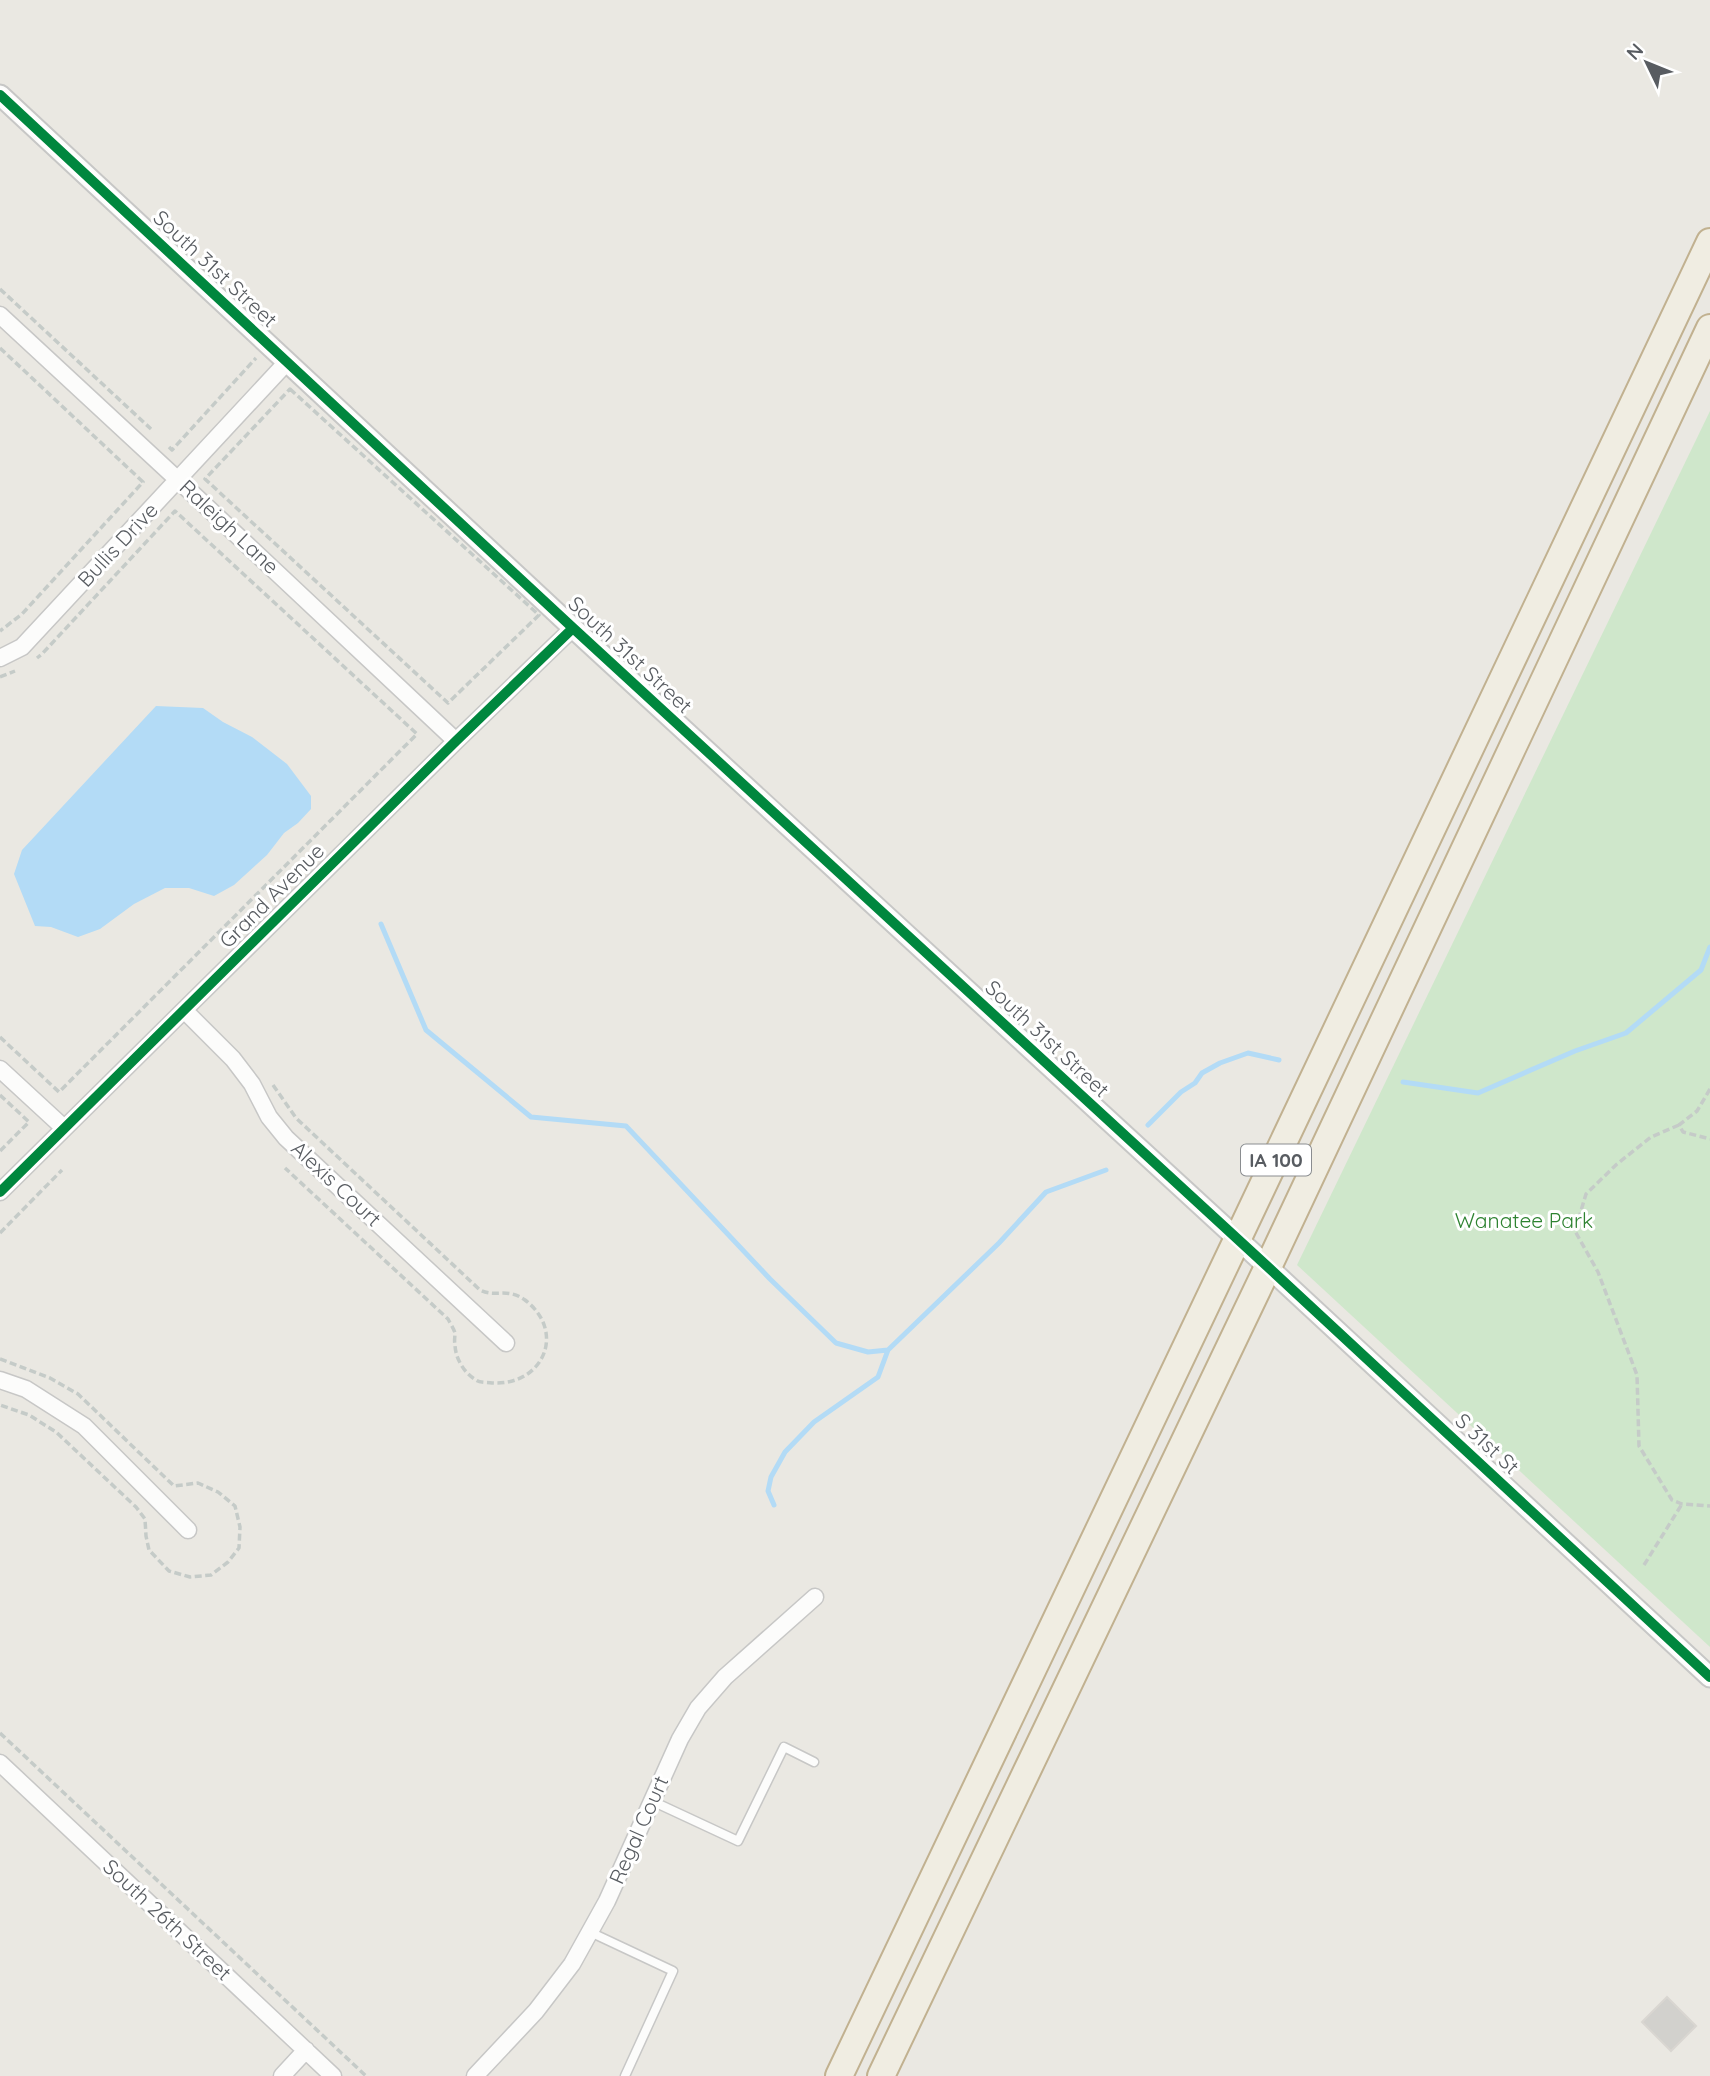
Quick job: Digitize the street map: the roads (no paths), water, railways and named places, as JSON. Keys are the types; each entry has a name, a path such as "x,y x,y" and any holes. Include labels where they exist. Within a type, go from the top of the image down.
{"highway":[{"name":"IA 100","path":"839,2076 1710,242"},
{"name":"IA 100","path":"881,2076 1268,1267 1710,328"}],"street":[{"name":"South 31st Street","path":"0,95 1237,1240"},
{"name":"Raleigh Lane","path":"0,315 456,741"},
{"name":"Bullis Drive","path":"0,658 22,647 287,362"},
{"name":"Grand Avenue","path":"0,1192 573,628"},
{"name":"Alexis Court","path":"184,1010 233,1059 252,1084 269,1117 286,1138 506,1343"},
{"path":"0,1069 64,1128"},
{"name":"S 31st St","path":"1237,1240 1710,1677"},
{"path":"0,1380 26,1389 84,1426 188,1530"},
{"name":"Regal Court","path":"475,2076 536,2011 572,1964 607,1901 680,1739 698,1708 725,1677 815,1597"},
{"name":"South 26th Street","path":"0,1763 333,2076"},
{"path":"282,2076 306,2050"}],"lane":[{"path":"652,1801 738,1841 784,1747 814,1762"},
{"path":"590,1932 673,1971 625,2076"}],"water":[{"path":"156,706 203,708 252,737 287,764 311,796 311,809 234,885 214,896 189,888 165,888 134,904 100,929 78,937 51,927 35,926 14,874 22,850"}],"waterway":[{"path":"381,924 426,1030 531,1117 626,1126 770,1279 836,1343 868,1352 888,1350"},
{"path":"1403,1082 1478,1093 1575,1051 1626,1033 1701,970 1710,947"},
{"path":"1148,1125 1181,1092 1195,1083 1202,1073 1220,1063 1248,1053 1279,1060"},
{"path":"774,1505 768,1491 771,1477 785,1452 814,1422 878,1377 888,1350 999,1243 1046,1192 1106,1170"}],"park label":[{"name":"Wanatee Park","path":"1524,1221"}]}
